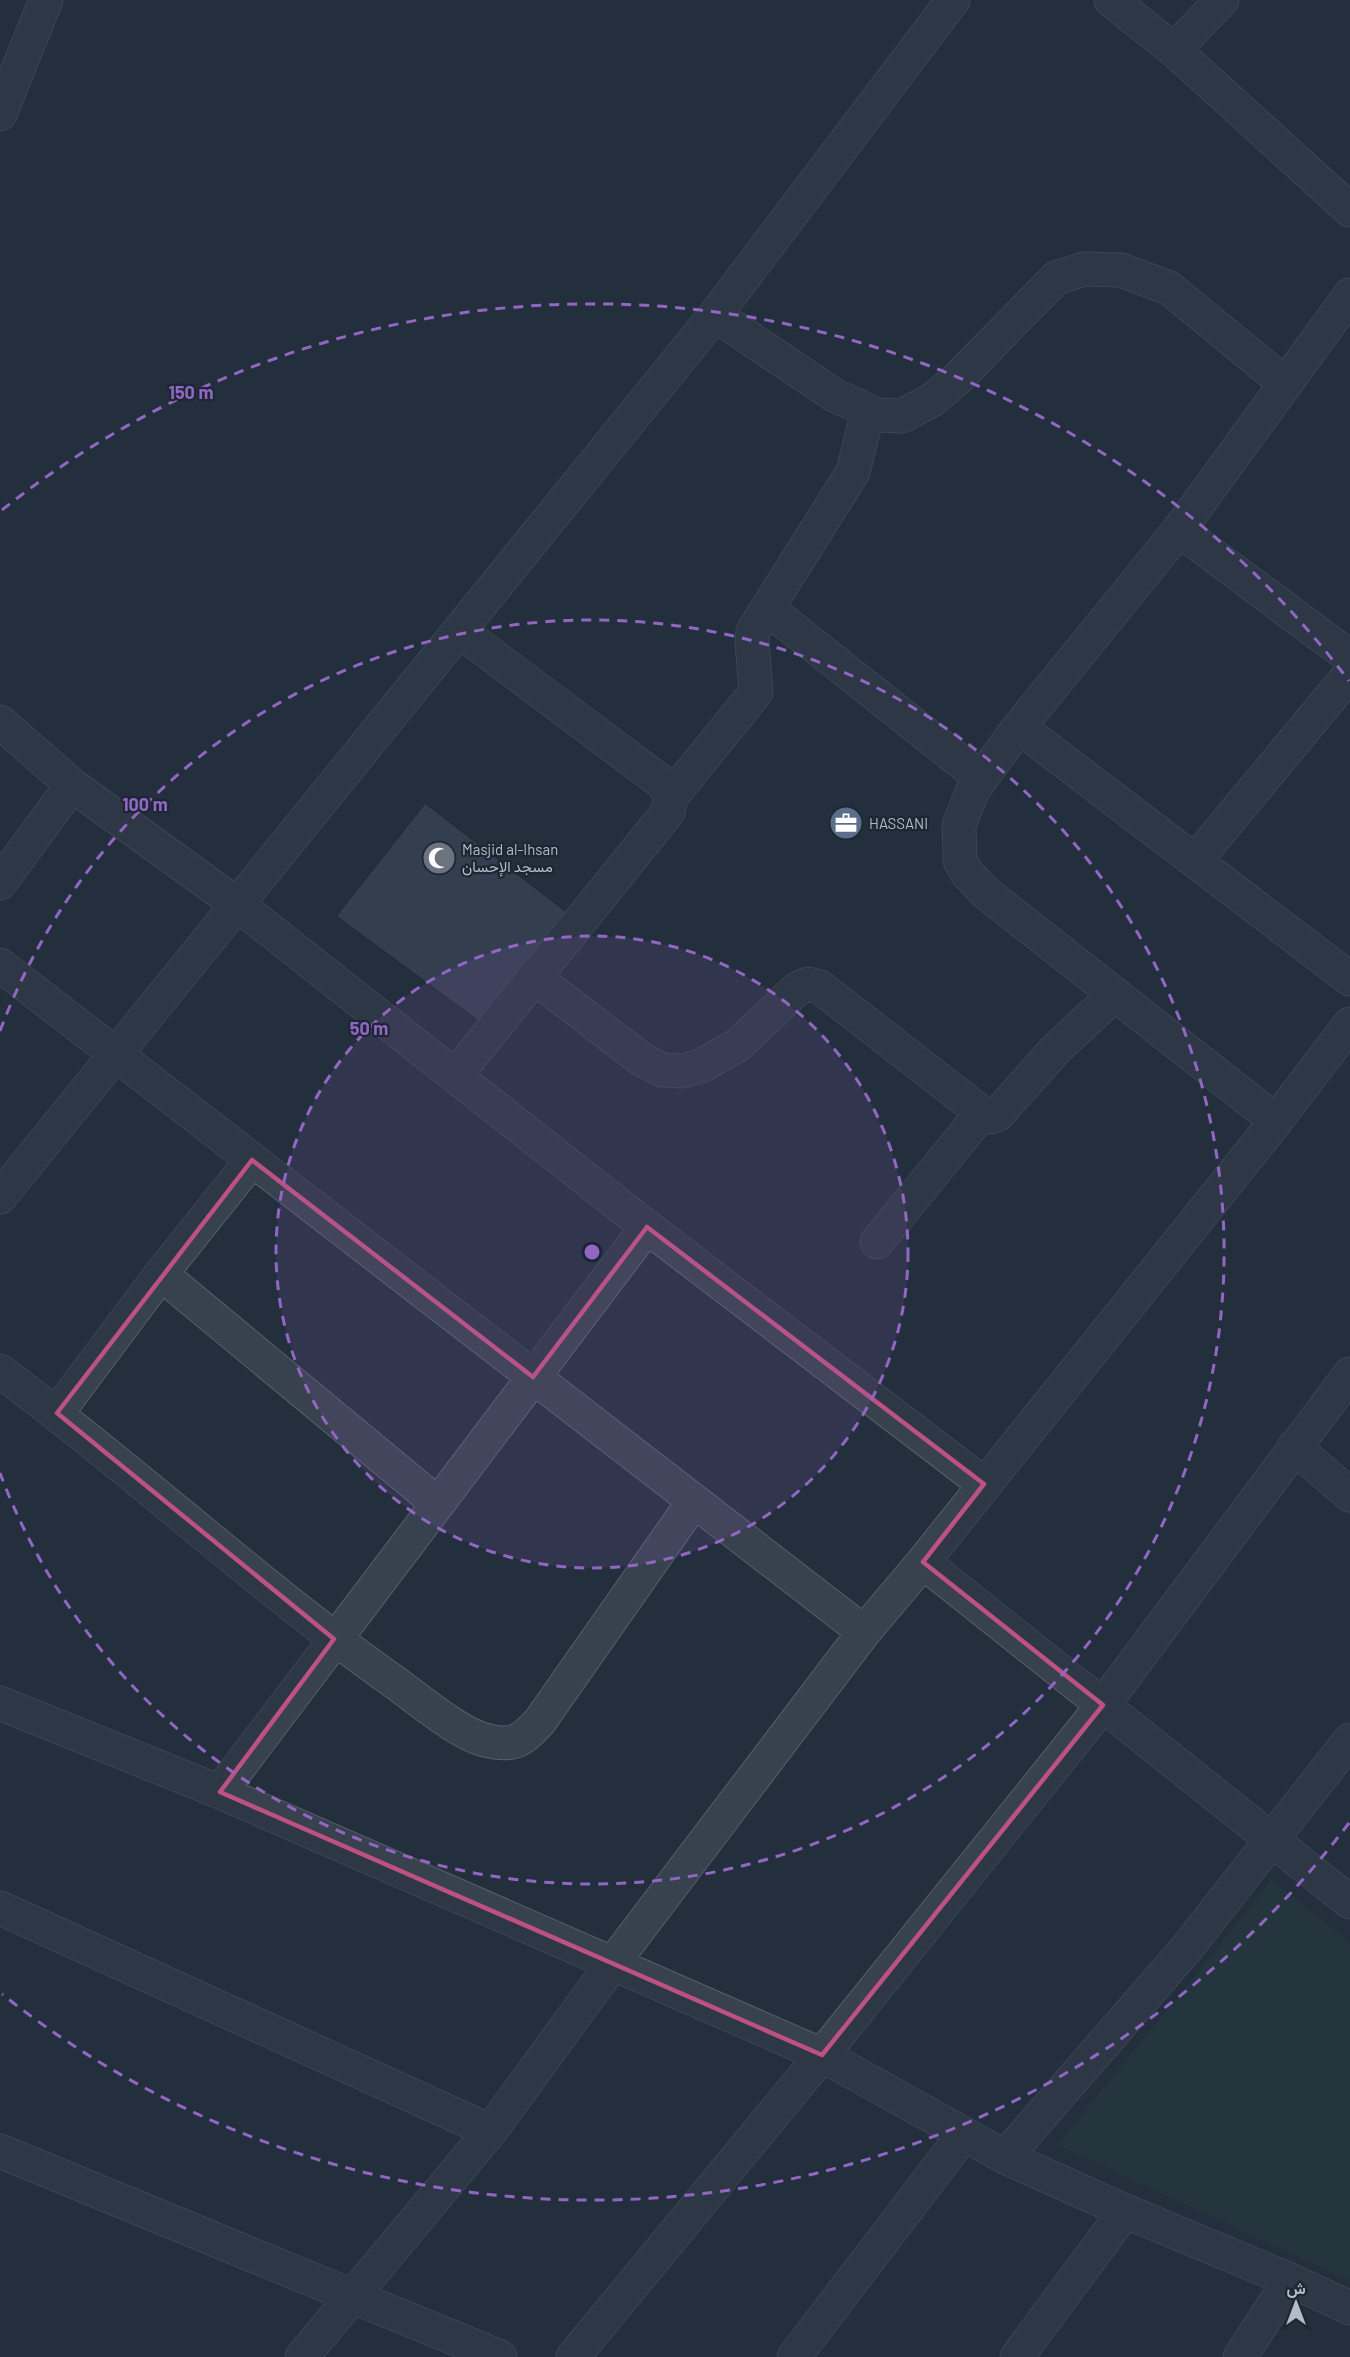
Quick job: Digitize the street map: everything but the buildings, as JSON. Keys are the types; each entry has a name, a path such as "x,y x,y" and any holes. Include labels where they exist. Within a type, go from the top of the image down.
{"street":[{"path":"0,114 46,0"},
{"path":"0,1197 715,315 953,0"},
{"path":"1111,0 1174,50 1350,210"},
{"path":"1174,50 1222,0"},
{"path":"715,315 834,395 877,415 902,416 932,400 965,371 1056,278 1084,269 1121,270 1169,288 1286,384"},
{"path":"1276,1121 986,893 967,873 960,860 959,825 973,790 981,778 1019,727 1179,530 1350,295"},
{"path":"454,1076 668,812 671,797 756,692 753,631 853,472 868,411"},
{"path":"1179,530 1350,657"},
{"path":"768,609 981,778"},
{"path":"460,631 664,784 671,797"},
{"path":"1195,861 1350,674"},
{"path":"0,722 72,785 238,905 647,1227 984,1484"},
{"path":"1019,727 1350,979"},
{"path":"0,883 72,785"},
{"path":"0,965 116,1052 252,1160 864,1632"},
{"path":"534,977 641,1059 662,1070 683,1071 701,1066 738,1045 797,989 807,984 820,987 990,1117 998,1114 1055,1050 1115,994"},
{"path":"302,2357 490,2131 613,1963 864,1632 923,1562 1276,1121 1350,1024"},
{"path":"877,1242 982,1113"},
{"path":"57,1413 161,1275 252,1160"},
{"path":"220,1792 333,1639 647,1227"},
{"path":"161,1275 437,1503"},
{"path":"0,1371 57,1413 333,1639 460,1728 487,1741 507,1744 522,1740 540,1721 694,1501"},
{"path":"573,2357 822,2055 1103,1705 1350,1374"},
{"path":"1294,1447 1350,1495"},
{"path":"923,1562 1350,1902"},
{"path":"0,1703 220,1792 822,2055 1005,2157 1350,2308"},
{"path":"1005,2157 1186,1949 1350,1740"},
{"path":"0,1908 490,2131"},
{"path":"794,2357 964,2134"},
{"path":"0,2151 500,2357"},
{"path":"1017,2357 1125,2211"},
{"path":"1240,2357 1290,2280"}],"highlighted area":[{"path":"252,1160 533,1377 647,1227 984,1484 923,1562 1103,1705 822,2055 220,1792 334,1639 57,1413"}],"green space":[{"path":"1272,1880 1350,1943 1350,2281 1058,2145"}],"place":[{"name":"HASSANI","path":"846,823"},
{"name":"Masjid al-Ihsan مسجد الإحسان","path":"439,858"}]}
